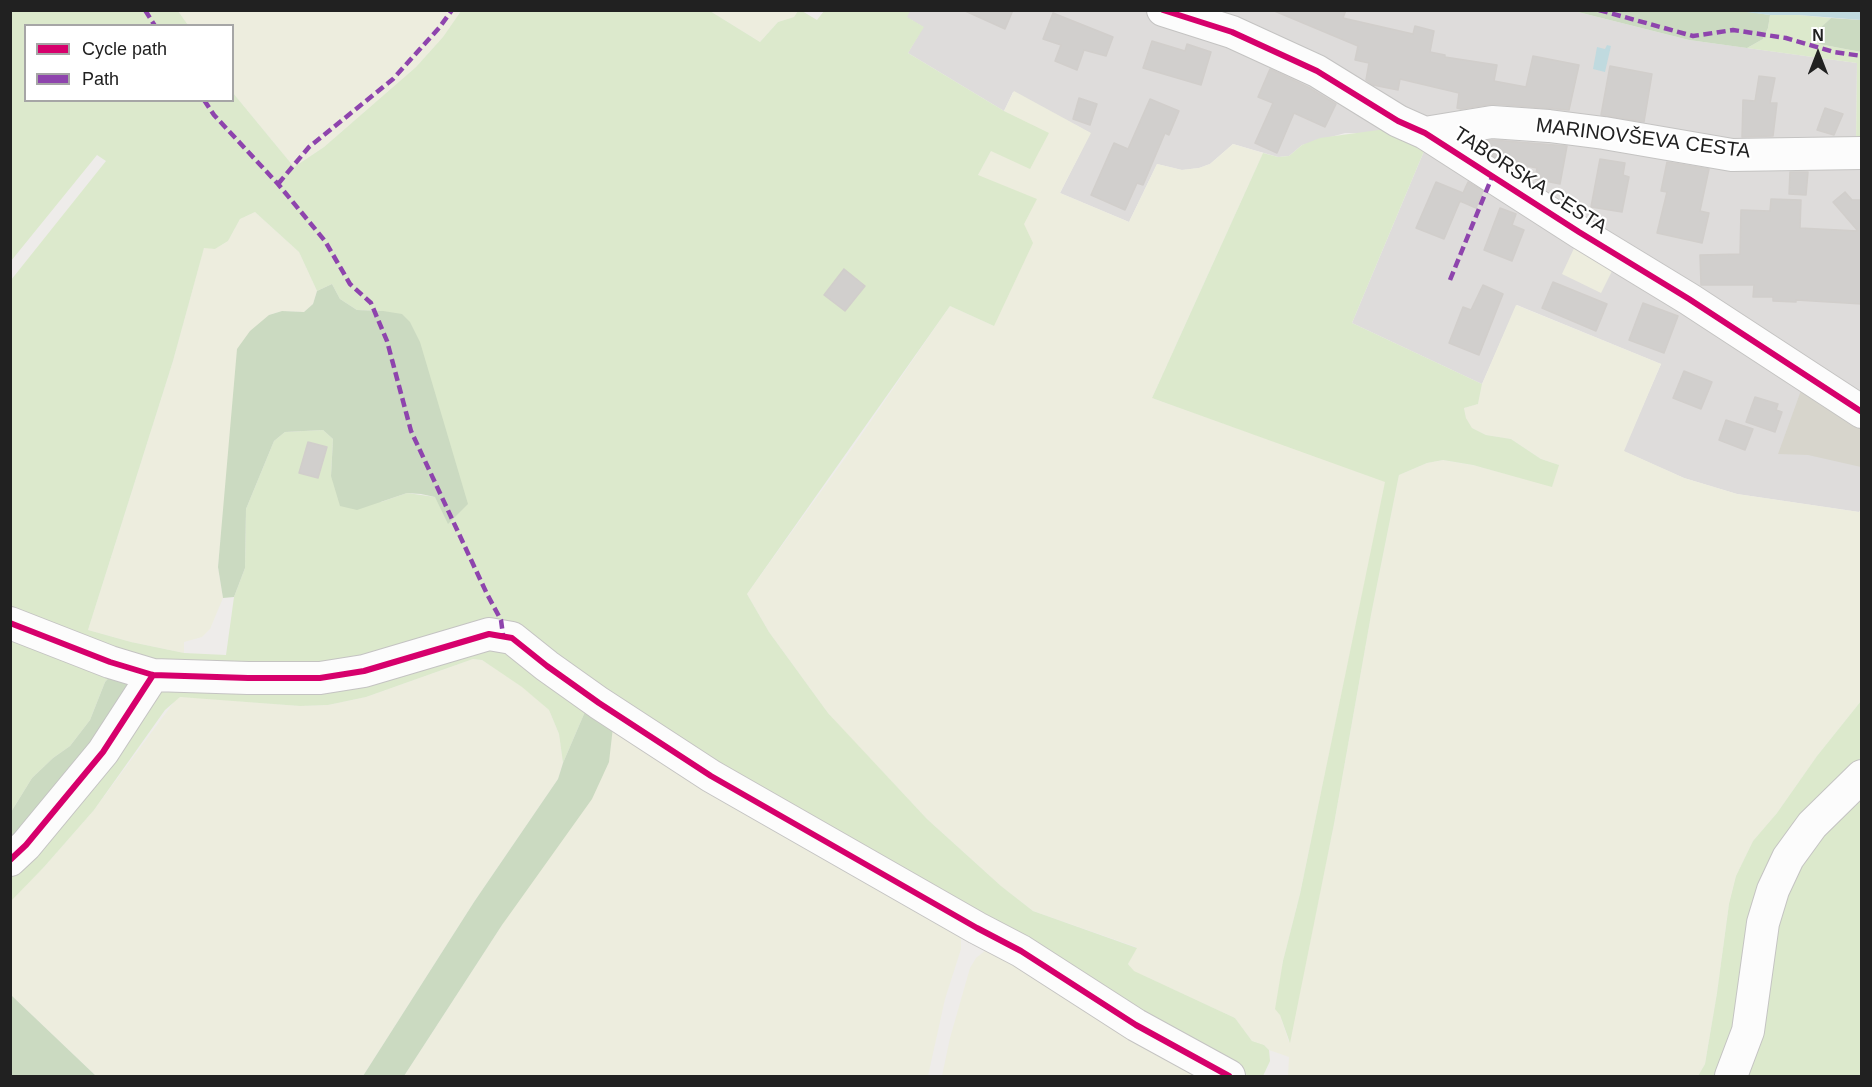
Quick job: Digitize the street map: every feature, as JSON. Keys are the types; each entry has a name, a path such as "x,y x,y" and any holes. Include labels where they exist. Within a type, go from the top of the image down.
{"street":[{"name":"TABORSKA CESTA","path":"1163,10 1232,32 1317,71 1398,121 1425,133 1579,232 1689,299 1862,412"},
{"name":"MARINOVŠEVA CESTA","path":"1425,133 1492,122 1593,131 1732,155 1862,153"},
{"path":"10,623 110,662 153,675 320,678 364,671 489,634 512,638 599,703 711,776 967,923 1021,951 1136,1025 1229,1077"},
{"path":"10,860 103,752 153,675"},
{"path":"1731,1077 1748,1031 1762,923 1773,890 1788,858 1812,825 1862,776"}],"shaded area":[{"path":"910,10 1574,11 1689,40 1857,63 1856,147 1862,148 1861,509 1859,512 1737,494 1684,478 1623,451 1661,364 1517,305 1482,384 1352,323 1427,144 1363,133 1345,133 1302,145 1289,156 1278,157 1233,144 1210,164 1199,168 1182,170 1157,164 1129,222 1060,193 1090,133 1013,92 1004,111 908,53 923,27 906,17"},
{"path":"178,11 461,11 443,37 416,67 324,147 294,167 234,94 234,24 187,24"},
{"path":"710,11 798,11 794,17 778,22 760,42"},
{"path":"1014,91 1091,133 1060,193 1129,222 1157,164 1182,170 1199,168 1210,164 1233,144 1263,153 1152,398 1386,481 1300,894 1283,961 1280,1015 1289,1042 1334,824 1371,615 1399,475 1427,463 1443,460 1473,465 1552,486 1558,465 1541,459 1511,439 1486,435 1472,428 1466,418 1464,408 1478,404 1482,384 1516,305 1661,364 1624,451 1684,478 1737,494 1859,512 1861,509 1861,701 1817,756 1777,813 1753,841 1736,876 1729,904 1705,1064 1698,1076 1288,1076 1289,1057 1252,1041 1235,1018 1133,971 1128,964 1136,947 1033,911 1001,886 927,819 845,732 828,713 769,632 747,594 851,450 950,306 994,326 978,175 991,151 1049,134 1004,111"},
{"path":"255,212 299,252 317,291 313,304 304,312 282,311 269,315 221,538 218,567 223,598 210,629 202,637 184,642 184,653 88,630 173,361 204,247 215,249 228,241 240,219"},
{"path":"1576,244 1616,263 1601,293 1562,274"},
{"path":"1803,385 1861,421 1861,467 1808,455 1778,454"},
{"path":"473,659 482,660 523,687 549,710 559,734 563,763 558,779 474,902 363,1076 96,1076 11,995 10,901 44,867 94,810 180,697 300,706 328,705 366,697"},
{"path":"613,727 961,931 961,949 945,999 928,1076 404,1076 502,925"},
{"path":"996,948 1206,1076 942,1076 970,968 976,958 986,950"}],"green space":[{"path":"1738,10 1770,15 1763,39 1747,48 1689,40 1574,11"},
{"path":"11,11 178,11 187,24 24,24 24,102 234,102 234,94 294,167 324,147 416,67 443,37 461,11 710,11 760,42 778,22 794,17 798,11 817,20 824,11 910,11 907,17 924,27 908,53 1004,111 1049,133 1030,169 991,151 978,175 1037,199 1024,224 1033,243 994,326 950,306 747,594 769,632 828,713 927,819 1001,886 1033,911 1137,948 1128,964 1134,971 1235,1018 1252,1041 1264,1045 1269,1050 1270,1061 1263,1076 1249,1076 1148,1025 829,833 510,629 357,664 175,671 11,616 11,280 106,161 97,155 11,261","holes":["255,212 299,252 317,291 332,284 340,299 357,310 383,311 435,497 407,493 381,502 331,476 333,439 323,430 285,432 274,441 246,509 245,568 234,597 226,655 184,653 88,630 173,361 204,248 215,249 228,241 240,219"]},
{"path":"1770,15 1831,18 1818,30 1819,44 1861,52 1861,148 1856,148 1857,63 1747,48 1763,39"},
{"path":"1831,18 1861,20 1861,52 1819,44 1816,38 1818,30"},
{"path":"1393,128 1427,144 1352,323 1482,384 1478,404 1464,408 1466,418 1472,428 1486,435 1511,439 1541,459 1559,465 1552,487 1473,465 1443,460 1427,463 1399,475 1371,615 1334,824 1290,1043 1280,1015 1275,1009 1283,961 1300,894 1385,482 1152,398 1263,153 1278,157 1289,156 1302,145 1320,138"},
{"path":"332,284 340,299 357,310 402,314 410,322 420,342 468,504 448,524 435,497 421,494 407,493 357,510 340,506 331,476 333,439 323,430 285,432 274,441 246,509 245,568 234,597 223,598 218,567 237,349 250,331 269,315 282,311 304,312 313,304 317,291"},
{"path":"11,631 114,672 105,682 90,720 70,746 32,778 11,812"},
{"path":"508,645 587,707 563,763 559,734 549,710 522,687 482,660 473,659 366,697 328,705 300,706 180,697 165,710 94,810 11,901 11,872 160,691 174,686"},
{"path":"114,672 132,683 121,708 11,851 11,812 32,778 70,746 90,720 105,682"},
{"path":"1861,701 1861,764 1798,828 1723,1076 1698,1076 1705,1064 1729,904 1736,876 1753,841 1777,813 1817,756"},
{"path":"587,707 613,727 609,762 592,799 502,925 404,1076 363,1076 474,902 558,779"},
{"path":"1861,791 1861,1076 1742,1076 1771,917 1791,867"},
{"path":"11,995 96,1076 11,1076"}],"water":[{"path":"1738,11 1861,11 1861,20 1770,15"},
{"path":"1607,45 1611,46 1605,72 1593,69 1597,47 1605,49"}],"building":[{"path":"963,10 1013,10 1005,29"},
{"path":"1272,10 1346,10 1343,18 1413,34 1415,26 1434,31 1430,52 1445,55 1445,57 1497,65 1494,81 1526,87 1533,56 1579,65 1569,110 1493,104 1461,109 1457,108 1459,93 1400,79 1398,90 1373,85 1366,80 1369,63 1355,60 1358,46"},
{"path":"1053,13 1113,37 1106,56 1084,50 1077,70 1055,61 1061,45 1043,39"},
{"path":"1152,41 1185,51 1187,44 1211,52 1201,85 1143,68"},
{"path":"1610,66 1652,74 1644,122 1601,115"},
{"path":"1270,69 1308,87 1336,104 1325,127 1294,113 1277,153 1255,143 1273,103 1258,97"},
{"path":"1759,76 1775,78 1770,103 1777,103 1773,136 1742,137 1743,100 1755,101"},
{"path":"1079,98 1097,104 1090,125 1073,119"},
{"path":"1150,99 1179,111 1169,135 1165,133 1143,185 1137,183 1125,210 1091,195 1114,143 1128,149"},
{"path":"1825,108 1843,114 1834,135 1817,130"},
{"path":"1486,141 1567,146 1560,184 1535,179 1537,168 1501,161 1484,150"},
{"path":"1600,159 1625,163 1623,175 1629,177 1622,212 1591,207"},
{"path":"1667,162 1709,169 1700,211 1709,213 1702,243 1657,233 1667,192 1661,191"},
{"path":"1790,172 1808,172 1806,195 1789,194"},
{"path":"1436,182 1463,193 1468,182 1483,191 1476,208 1460,201 1444,239 1416,228"},
{"path":"1845,192 1852,200 1862,200 1862,304 1773,301 1773,297 1753,297 1754,285 1701,285 1700,255 1740,254 1741,210 1770,211 1771,199 1801,200 1800,228 1858,231 1833,202"},
{"path":"1500,208 1516,214 1512,225 1524,230 1512,261 1484,250"},
{"path":"844,269 865,286 845,311 824,295"},
{"path":"1553,282 1607,304 1596,331 1542,308"},
{"path":"1483,285 1503,294 1479,355 1449,343 1463,307 1471,310"},
{"path":"1643,303 1678,316 1664,353 1629,340"},
{"path":"1684,371 1712,382 1701,409 1673,398"},
{"path":"1755,397 1778,404 1776,410 1782,412 1775,432 1746,422"},
{"path":"1726,420 1753,429 1745,450 1719,440"},
{"path":"308,442 327,447 318,478 299,473"}],"marked path":[{"path":"145,10 154,24"},
{"path":"278,184 309,147 393,79 439,28 452,10"},
{"path":"1599,10 1693,36 1733,30 1786,38 1834,52 1862,56"},
{"path":"205,102 214,115 278,184 325,241 350,284 371,303 387,341 411,431 501,620 503,635"},
{"path":"1450,280 1492,177"}],"cycle path":[{"path":"1163,10 1232,32 1317,71 1398,121 1425,133 1579,232 1689,299 1862,412"},
{"path":"10,623 110,662 153,675 248,678 320,678 364,671 489,634 512,638 599,703 711,776 1021,951 1136,1025 1229,1076"},
{"path":"10,860 26,845 103,752 153,675"}]}
